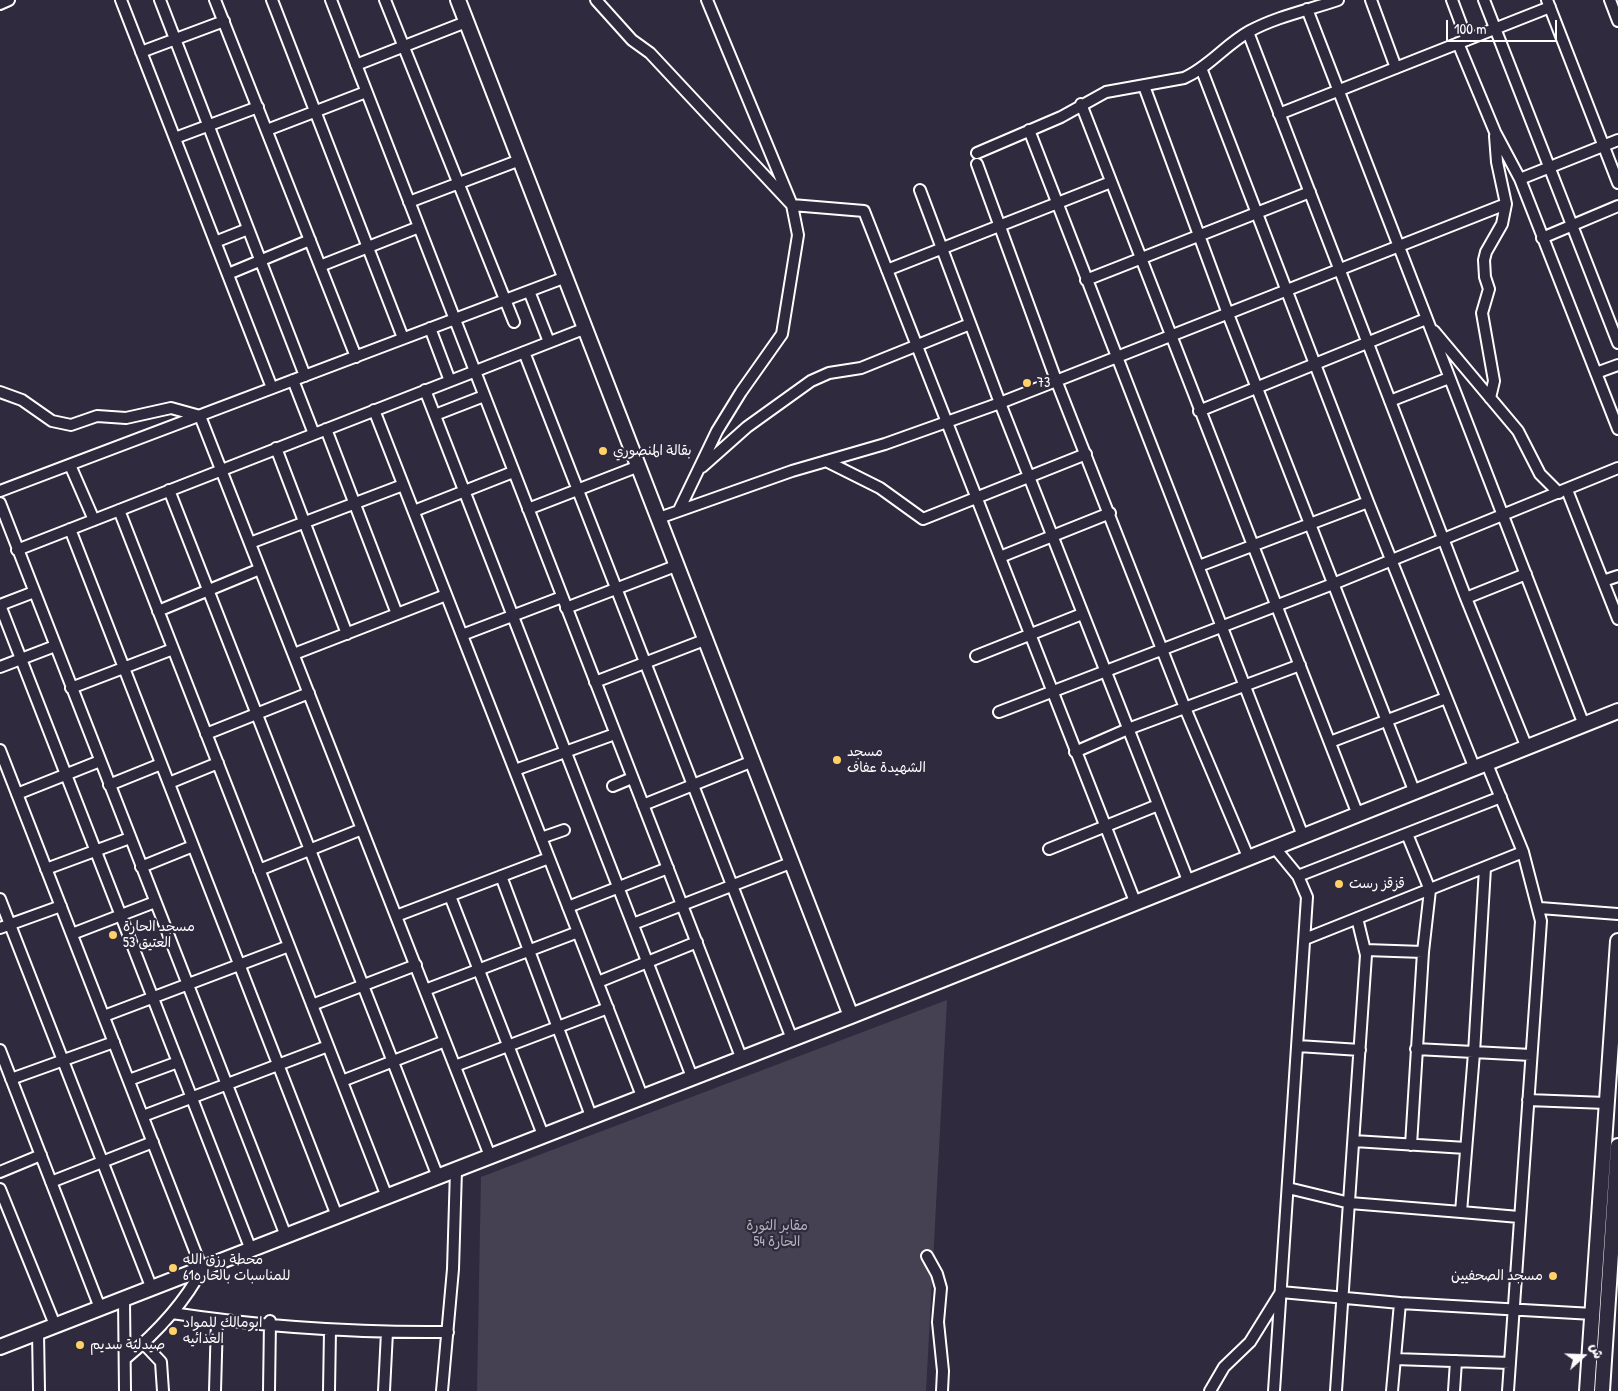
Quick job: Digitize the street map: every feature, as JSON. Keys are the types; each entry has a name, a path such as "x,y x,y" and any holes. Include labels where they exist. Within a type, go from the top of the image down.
{"main road":[{"path":"458,0 640,466 851,1016"},
{"path":"0,1347 1189,884 1303,836 1618,711"},
{"path":"1587,1391 1618,941"},
{"path":"1602,1391 1618,1146"},
{"path":"1589,1364 1603,1365"}],"street":[{"path":"0,4 10,0"},
{"path":"121,0 272,388"},
{"path":"160,0 305,376"},
{"path":"215,0 356,357"},
{"path":"272,0 403,338"},
{"path":"331,0 741,1057"},
{"path":"385,0 514,322"},
{"path":"596,0 632,40 650,53 792,205 864,211 1136,904"},
{"path":"680,510 696,472 741,392 782,334 798,235 792,205 708,0"},
{"path":"977,153 1062,117 1080,104 1106,92 1184,78 1248,32 1269,22 1338,0"},
{"path":"1371,0 1396,68"},
{"path":"1452,0 1463,42 1495,132 1520,179 1618,429"},
{"path":"1484,0 1618,343"},
{"path":"1610,0 1618,21"},
{"path":"1279,114 1495,30 1548,4 1618,183"},
{"path":"1307,9 1337,91 1584,725"},
{"path":"141,52 224,21"},
{"path":"356,65 466,22"},
{"path":"1248,32 1466,598 1527,748"},
{"path":"1200,68 1258,212 1314,364 1446,698 1481,766 1500,797 1523,852 1540,908 1541,921 1508,1391"},
{"path":"1144,86 1228,314 1415,793"},
{"path":"267,130 366,92"},
{"path":"1080,104 1358,815"},
{"path":"175,138 258,107"},
{"path":"1029,130 1115,357 1199,566 1303,836"},
{"path":"1490,398 1494,381 1482,313 1489,289 1485,277 1484,260 1486,252 1502,224 1506,204 1497,162 1495,132"},
{"path":"1520,179 1618,140"},
{"path":"409,202 520,160"},
{"path":"977,164 998,226 1056,380 1162,649 1249,859"},
{"path":"887,270 1111,182"},
{"path":"920,190 1000,403 1189,884"},
{"path":"1086,280 1310,192"},
{"path":"660,518 826,461 885,444 1000,403 1506,204"},
{"path":"1542,238 1618,206"},
{"path":"320,266 419,227"},
{"path":"215,242 248,229"},
{"path":"228,274 310,240"},
{"path":"0,491 566,277"},
{"path":"529,291 549,342"},
{"path":"1427,322 1518,431 1540,474 1563,491 1618,619"},
{"path":"1199,410 1368,343 1427,322"},
{"path":"696,472 747,427 811,381 829,372 861,368 970,324"},
{"path":"430,328 450,381"},
{"path":"17,550 586,328"},
{"path":"524,352 792,1039"},
{"path":"1596,373 1618,364"},
{"path":"1390,401 1449,378"},
{"path":"293,380 314,434"},
{"path":"425,390 692,1077"},
{"path":"0,392 22,400 52,421 71,425 97,416 126,418 171,408 200,416"},
{"path":"434,415 484,396"},
{"path":"374,410 642,1096"},
{"path":"200,416 490,1156"},
{"path":"326,429 397,614"},
{"path":"276,448 347,634"},
{"path":"826,461 880,488 923,519 1086,454"},
{"path":"70,465 94,520"},
{"path":"528,509 640,466"},
{"path":"999,712 1333,584 1618,468"},
{"path":"414,511 513,472"},
{"path":"250,543 403,485"},
{"path":"169,490 438,1177"},
{"path":"1199,566 1368,502"},
{"path":"0,504 286,1236"},
{"path":"119,510 386,1197"},
{"path":"1000,557 1110,513"},
{"path":"70,529 337,1216"},
{"path":"566,608 678,565"},
{"path":"158,611 260,569"},
{"path":"1466,598 1526,574"},
{"path":"1603,582 1618,576"},
{"path":"34,592 0,605 251,1250"},
{"path":"294,654 446,595"},
{"path":"462,635 512,614 562,597"},
{"path":"976,656 1082,614"},
{"path":"595,682 706,639"},
{"path":"0,667 55,646"},
{"path":"71,688 173,649"},
{"path":"1075,752 1128,729 1300,665"},
{"path":"206,734 309,693"},
{"path":"1330,742 1446,698"},
{"path":"515,770 615,734"},
{"path":"0,750 4,773 17,794 202,1269 196,1282 172,1313 144,1344 125,1359"},
{"path":"17,794 100,762"},
{"path":"643,805 753,762"},
{"path":"169,784 218,763"},
{"path":"109,785 161,764"},
{"path":"613,786 632,778"},
{"path":"1298,876 1500,797"},
{"path":"1049,848 1158,805"},
{"path":"259,870 362,829"},
{"path":"542,838 564,830"},
{"path":"1407,834 1430,890 1423,952 1410,1144"},
{"path":"46,869 130,838"},
{"path":"141,867 193,846"},
{"path":"1274,1391 1307,897 1298,876 1275,848"},
{"path":"1305,939 1523,852"},
{"path":"396,916 549,858"},
{"path":"633,924 793,862"},
{"path":"568,907 668,868"},
{"path":"1461,1212 1474,1053 1485,868"},
{"path":"501,876 591,1116"},
{"path":"450,896 543,1135"},
{"path":"0,899 5,926 63,1060 152,1289"},
{"path":"72,934 155,902"},
{"path":"5,926 61,906"},
{"path":"1540,908 1618,914"},
{"path":"1336,1391 1366,950 1357,918"},
{"path":"425,990 578,932"},
{"path":"598,982 697,942"},
{"path":"104,1016 289,946"},
{"path":"1366,950 1423,952"},
{"path":"312,1005 416,965"},
{"path":"455,1066 608,1008"},
{"path":"342,1081 445,1041"},
{"path":"11,1079 114,1042"},
{"path":"143,1116 328,1046"},
{"path":"1298,1046 1360,1050"},
{"path":"1416,1049 1531,1055"},
{"path":"0,1053 100,1308"},
{"path":"129,1080 178,1062"},
{"path":"1528,1100 1606,1104"},
{"path":"1354,1140 1466,1148"},
{"path":"51,1182 152,1142"},
{"path":"0,1172 40,1154"},
{"path":"442,1391 448,1332 456,1170"},
{"path":"1288,1188 1350,1203 1519,1217"},
{"path":"0,1189 55,1325"},
{"path":"927,1256 935,1270 941,1288 938,1322 943,1370 942,1391"},
{"path":"1281,1292 1400,1303 1593,1314"},
{"path":"1210,1391 1224,1367 1250,1342 1281,1292"},
{"path":"124,1300 125,1391"},
{"path":"1392,1391 1400,1303"},
{"path":"172,1313 217,1320 270,1323 330,1330 448,1332"},
{"path":"215,1391 217,1320"},
{"path":"269,1391 270,1323"},
{"path":"329,1391 330,1330"},
{"path":"38,1332 39,1391"},
{"path":"384,1391 387,1332"},
{"path":"144,1344 161,1362 163,1391"},
{"path":"1395,1359 1510,1363"},
{"path":"1454,1391 1456,1361"}],"green space":[{"name":"مقابر الثورة الحارة 54","path":"947,1000 926,1391 477,1391 481,1177"}],"place":[{"name":"73","path":"1027,383"},
{"name":"بقالة المنصوري","path":"603,451"},
{"name":"مسجد الشهيدة عفاف","path":"837,760"},
{"name":"قزقز رست","path":"1339,884"},
{"name":"مسجد الحارة 53 العتيق","path":"113,935"},
{"name":"محطة رزق الله للمناسبات بالحاره61","path":"173,1268"},
{"name":"مسجد الصحفيين","path":"1553,1276"},
{"name":"ابومالك للمواد الغذائيه","path":"173,1331"},
{"name":"صيدلية سديم","path":"80,1345"}]}
